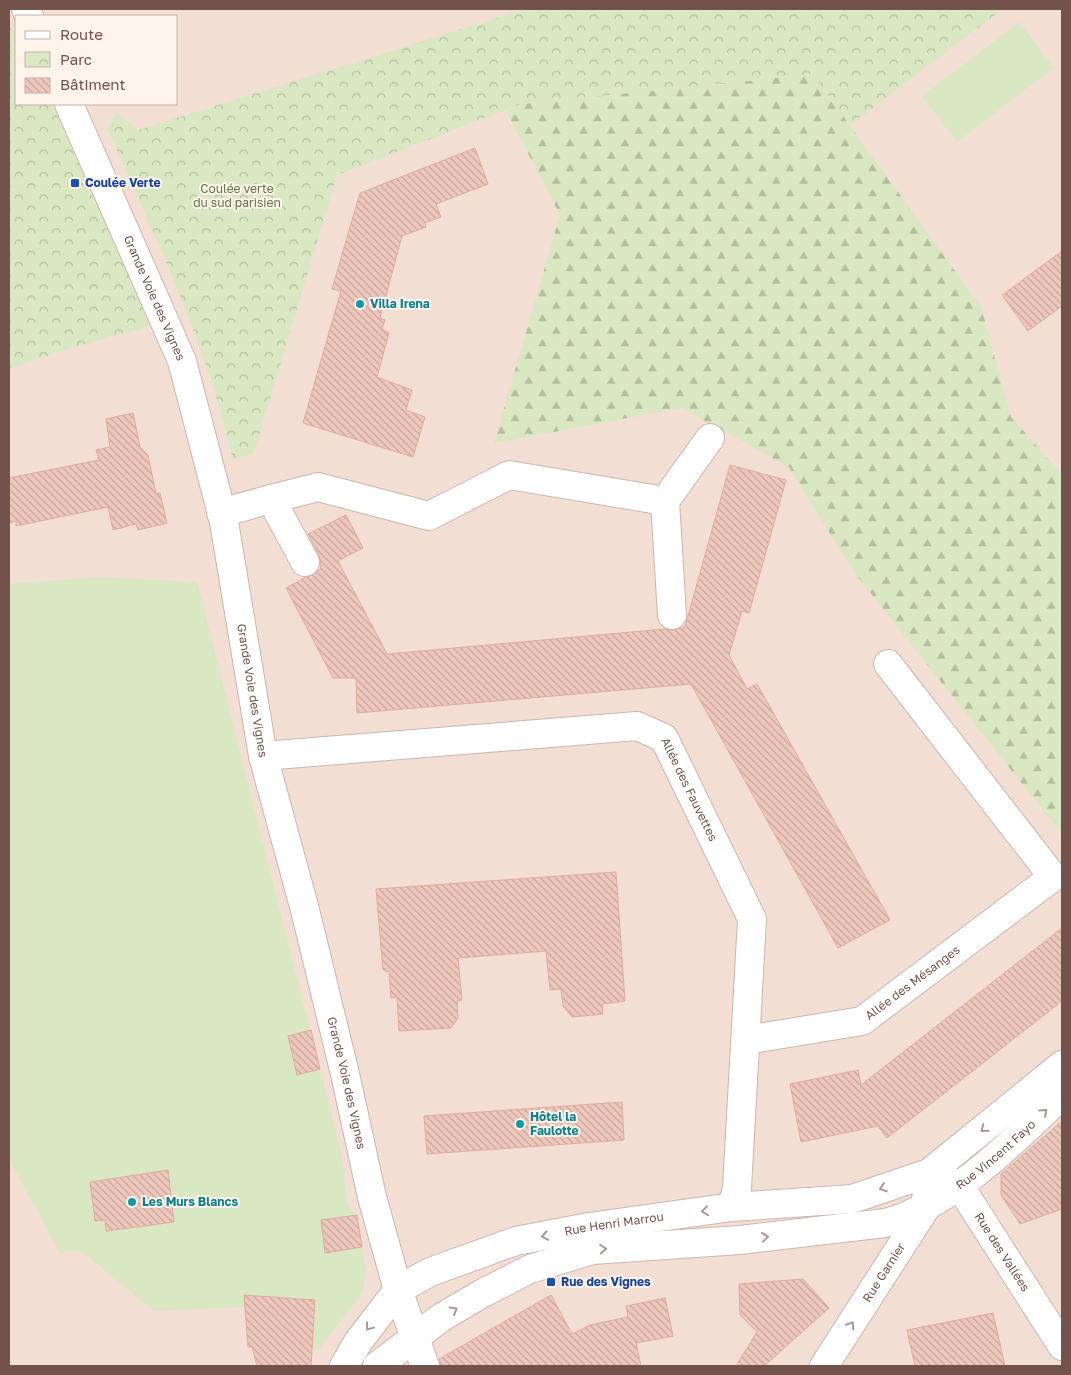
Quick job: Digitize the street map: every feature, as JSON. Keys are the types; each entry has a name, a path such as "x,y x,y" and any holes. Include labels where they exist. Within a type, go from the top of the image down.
{"street":[{"name":"Grande Voie des Vignes","path":"69,105 182,361 222,513 263,756 345,1074 372,1197 413,1338 425,1366"},
{"path":"672,615 665,501 710,438"},
{"path":"222,513 318,487 429,516 509,475 665,501"},
{"path":"271,499 304,562"},
{"name":"Allée des Mésanges","path":"746,1040 862,1021 1053,877 888,664"},
{"name":"Allée des Fauvettes","path":"263,756 637,726 664,738 752,919 737,1188 732,1207"},
{"name":"Rue Vincent Fayo","path":"929,1173 1062,1065"},
{"name":"Rue Vincent Fayo","path":"925,1209 960,1186 1062,1095"},
{"path":"929,1173 960,1186"},
{"name":"Rue Henri Marrou","path":"344,1366 358,1342 398,1290 430,1272 516,1241 642,1218 732,1207 852,1199 929,1173"},
{"name":"Rue Garnier","path":"824,1366 925,1209 929,1173"},
{"name":"Rue des Vallées","path":"960,1186 1062,1346"},
{"name":"Rue Henri Marrou","path":"377,1366 413,1338 466,1303 530,1269 592,1250 740,1240 885,1223 906,1218 925,1209"}],"shaded area":[{"path":"9,9 1062,9 1062,1366 9,1366"}],"green space":[{"name":"Coulée verte du sud parisien","path":"525,9 1003,9 850,125 813,74 521,104 337,175 255,449 253,453 233,460 222,417 194,333 161,250 107,128 116,112 138,130"},
{"path":"1019,22 1054,68 957,142 922,96"},
{"path":"9,27 15,30 15,105 52,105 134,286 150,326 71,348 9,369"},
{"path":"813,74 981,307 1011,417 1062,474 1062,834 853,571 789,467 681,408 494,443 560,215 506,111 521,104"},
{"path":"98,577 197,582 341,1152 348,1205 357,1215 366,1269 362,1294 318,1350 248,1347 245,1307 154,1311 83,1252 68,1250 61,1255 9,1159 9,584"}],"building":[{"name":"Villa Irena","path":"475,148 488,184 436,204 441,217 425,223 426,227 402,236 380,318 385,320 382,329 389,333 377,377 412,390 406,410 425,417 413,457 303,423 341,291 332,289 360,193"},
{"path":"1062,251 1062,306 1028,331 1002,295"},
{"path":"133,413 140,447 148,455 156,494 160,493 167,523 138,530 136,524 113,530 108,507 16,526 16,521 9,523 9,478 99,460 96,450 110,447 106,419"},
{"path":"730,465 786,480 749,613 742,611 729,655 747,689 757,684 890,920 838,948 691,684 357,713 356,678 333,678 286,588 321,569 319,555 308,534 346,515 363,548 338,561 387,654 665,629 673,630 685,627"},
{"path":"616,872 625,1001 602,1004 603,1014 572,1017 563,1006 561,989 550,990 546,951 458,958 462,1000 457,1001 458,1018 451,1028 399,1031 397,997 391,998 389,972 383,970 376,889"},
{"path":"1062,928 1062,1001 887,1138 878,1126 801,1142 790,1084 858,1070 861,1085"},
{"path":"311,1030 320,1069 297,1075 288,1036"},
{"name":"Hôtel la Faulotte","path":"622,1102 624,1140 427,1154 424,1116"},
{"path":"1062,1121 1062,1209 1020,1224 1001,1195 1001,1174"},
{"name":"Les Murs Blancs","path":"168,1170 174,1222 106,1231 105,1220 95,1221 90,1182"},
{"path":"357,1215 362,1247 325,1253 321,1220"},
{"path":"803,1279 829,1308 764,1366 736,1366 757,1332 740,1315 739,1284"},
{"path":"244,1295 315,1300 311,1366 257,1366 252,1347 248,1347"},
{"path":"551,1295 572,1334 590,1325 628,1317 626,1306 665,1298 673,1336 636,1343 641,1366 440,1366 439,1359"},
{"path":"993,1313 1005,1366 915,1366 907,1330"}],"place":[{"name":"Coulée Verte","path":"75,183"},
{"name":"Villa Irena","path":"360,304"},
{"name":"Hôtel la Faulotte","path":"520,1124"},
{"name":"Les Murs Blancs","path":"132,1202"},
{"name":"Rue des Vignes","path":"551,1282"}]}
